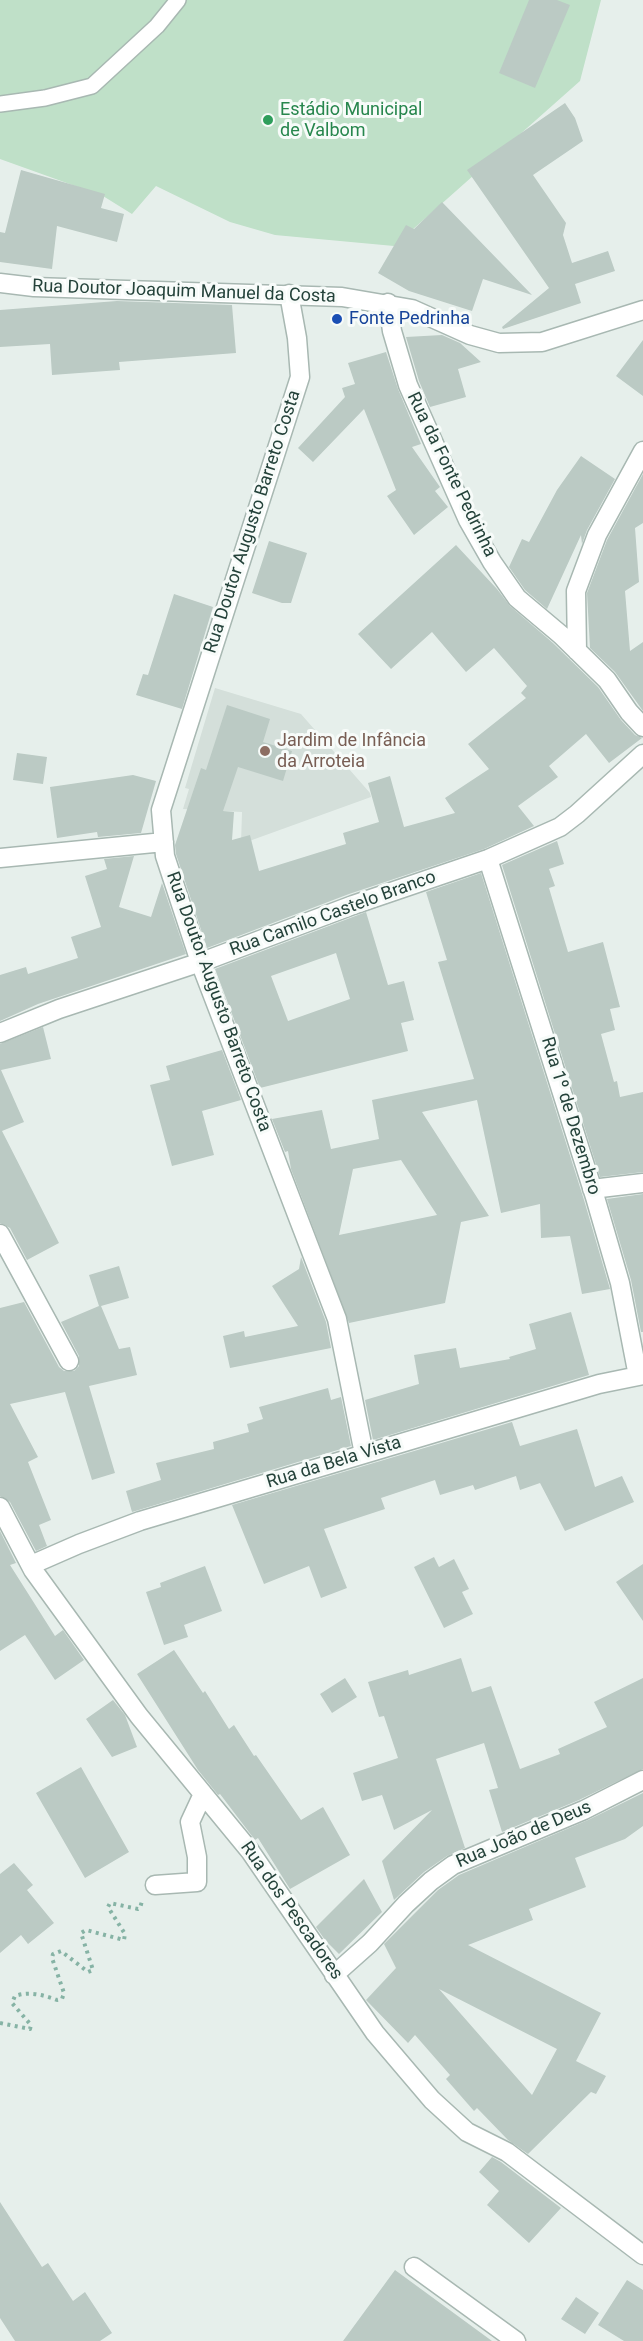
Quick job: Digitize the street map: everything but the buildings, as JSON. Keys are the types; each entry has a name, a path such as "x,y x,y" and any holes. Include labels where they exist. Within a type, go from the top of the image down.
{"street":[{"name":"Rua Doutor Joaquim Manuel da Costa","path":"0,284 342,297 388,303 412,309 470,335 498,342 542,342 643,310"},
{"name":"Rua Doutor Augusto Barreto Costa","path":"289,294 297,338 300,377 161,810 165,856 200,962 337,1318 364,1454"},
{"name":"Rua da Fonte Pedrinha","path":"388,303 392,332 408,385 468,520 517,598 577,651"},
{"path":"643,452 597,535 576,591 577,651 607,680 629,712 643,727"},
{"name":"Rua Camilo Castelo Branco","path":"0,1033 59,1009 200,962 353,904 488,859 560,826 577,814 643,754"},
{"path":"0,858 164,842"},
{"name":"Rua 1º de Dezembro","path":"488,859 620,1283 641,1376"},
{"path":"592,1189 643,1183"},
{"path":"0,1234 69,1361"},
{"name":"Rua da Bela Vista","path":"31,1565 140,1521 600,1384 641,1376"},
{"name":"Rua dos Pescadores","path":"0,1507 31,1565 139,1716 250,1851 375,2033 432,2100 467,2132 507,2152 643,2255"},
{"name":"Rua João de Deus","path":"334,1975 370,1943 414,1896 453,1865 584,1810 643,1780"},
{"path":"154,1885 198,1882 197,1857 190,1822 203,1794"},
{"path":"414,2267 516,2341"}],"lane":[{"path":"0,104 45,98 92,86 157,26 178,0"}],"path":[{"path":"0,2023 30,2029 31,2025 12,2003 15,1996 43,1995 57,2000 62,1999 64,1993 52,1958 53,1954 61,1952 88,1972 92,1972 81,1933 86,1930 124,1940 125,1934 108,1907 110,1903 140,1908 142,1903 135,1887 144,1882 154,1885"}],"shaded area":[{"name":"Jardim de Infância da Arroteia","path":"215,688 301,714 370,793 371,797 241,844 242,812 183,809 189,789 185,788"}],"green space":[{"name":"Estádio Municipal de Valbom","path":"0,0 601,0 580,81 394,246 275,235 230,222 156,186 132,214 103,196 0,159"}],"place":[{"name":"Estádio Municipal de Valbom","path":"268,120"},
{"name":"Fonte Pedrinha","path":"337,319"},
{"name":"Jardim de Infância da Arroteia","path":"265,751"}]}
